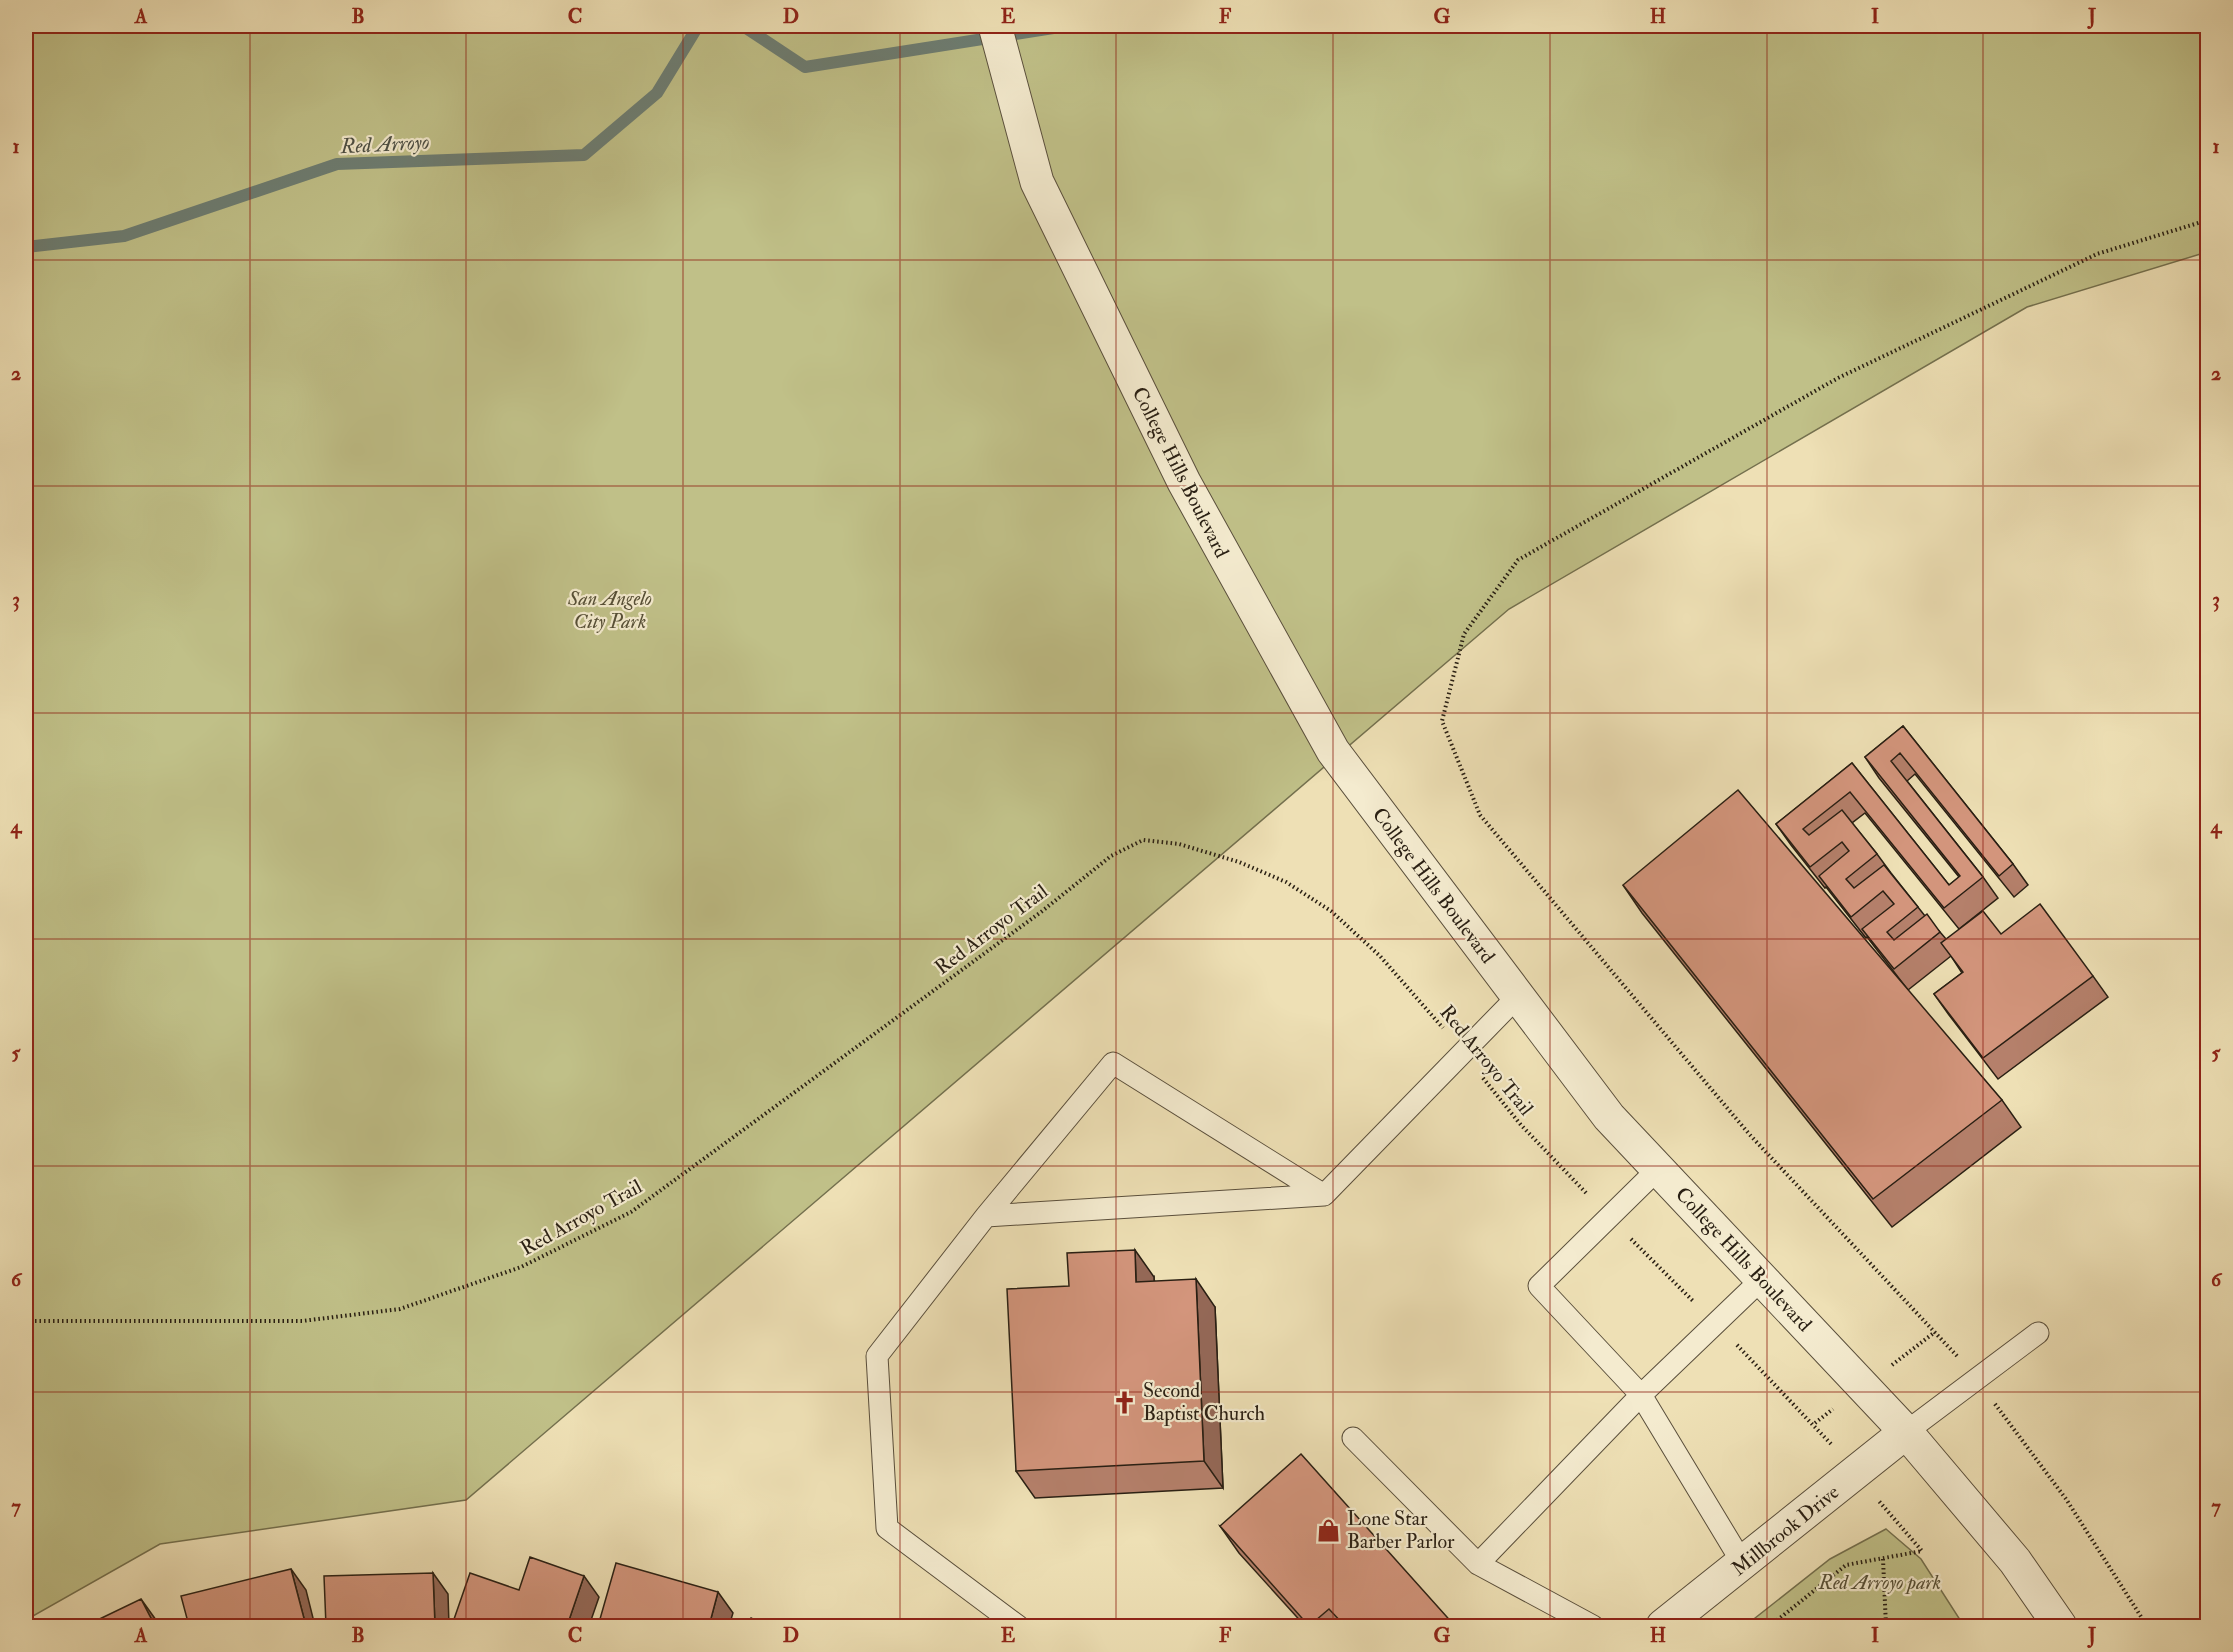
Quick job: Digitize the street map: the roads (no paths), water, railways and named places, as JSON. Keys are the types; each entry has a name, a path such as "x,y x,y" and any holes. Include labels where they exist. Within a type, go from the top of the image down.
{"street":[{"name":"College Hills Boulevard","path":"995,26 1037,182 1184,482 1333,752 1609,1117 1906,1432 2015,1561 2060,1626"},
{"name":"Millbrook Drive","path":"1663,1626 1906,1432"}],"lane":[{"path":"986,1216 1324,1195 1518,996"},
{"path":"1018,1626 887,1528 877,1356 986,1216 1113,1063 1324,1195"},
{"path":"1659,1168 1539,1286 1641,1395 1743,1564"},
{"path":"1478,1564 1641,1395 1763,1278"},
{"path":"1906,1432 2038,1333"},
{"path":"1353,1438 1478,1564 1593,1626"}],"waterway":[{"name":"Red Arroyo","path":"26,247 124,236 337,164 584,155 657,93 698,26"},
{"name":"Red Arroyo","path":"743,26 805,67 1066,26"}],"place":[{"name":"Second Baptist Church","path":"1125,1402"},
{"name":"Lone Star Barber Parlor","path":"1329,1530"}],"park label":[{"name":"San Angelo City Park","path":"610,610"},
{"name":"Red Arroyo park","path":"1880,1582"}]}
